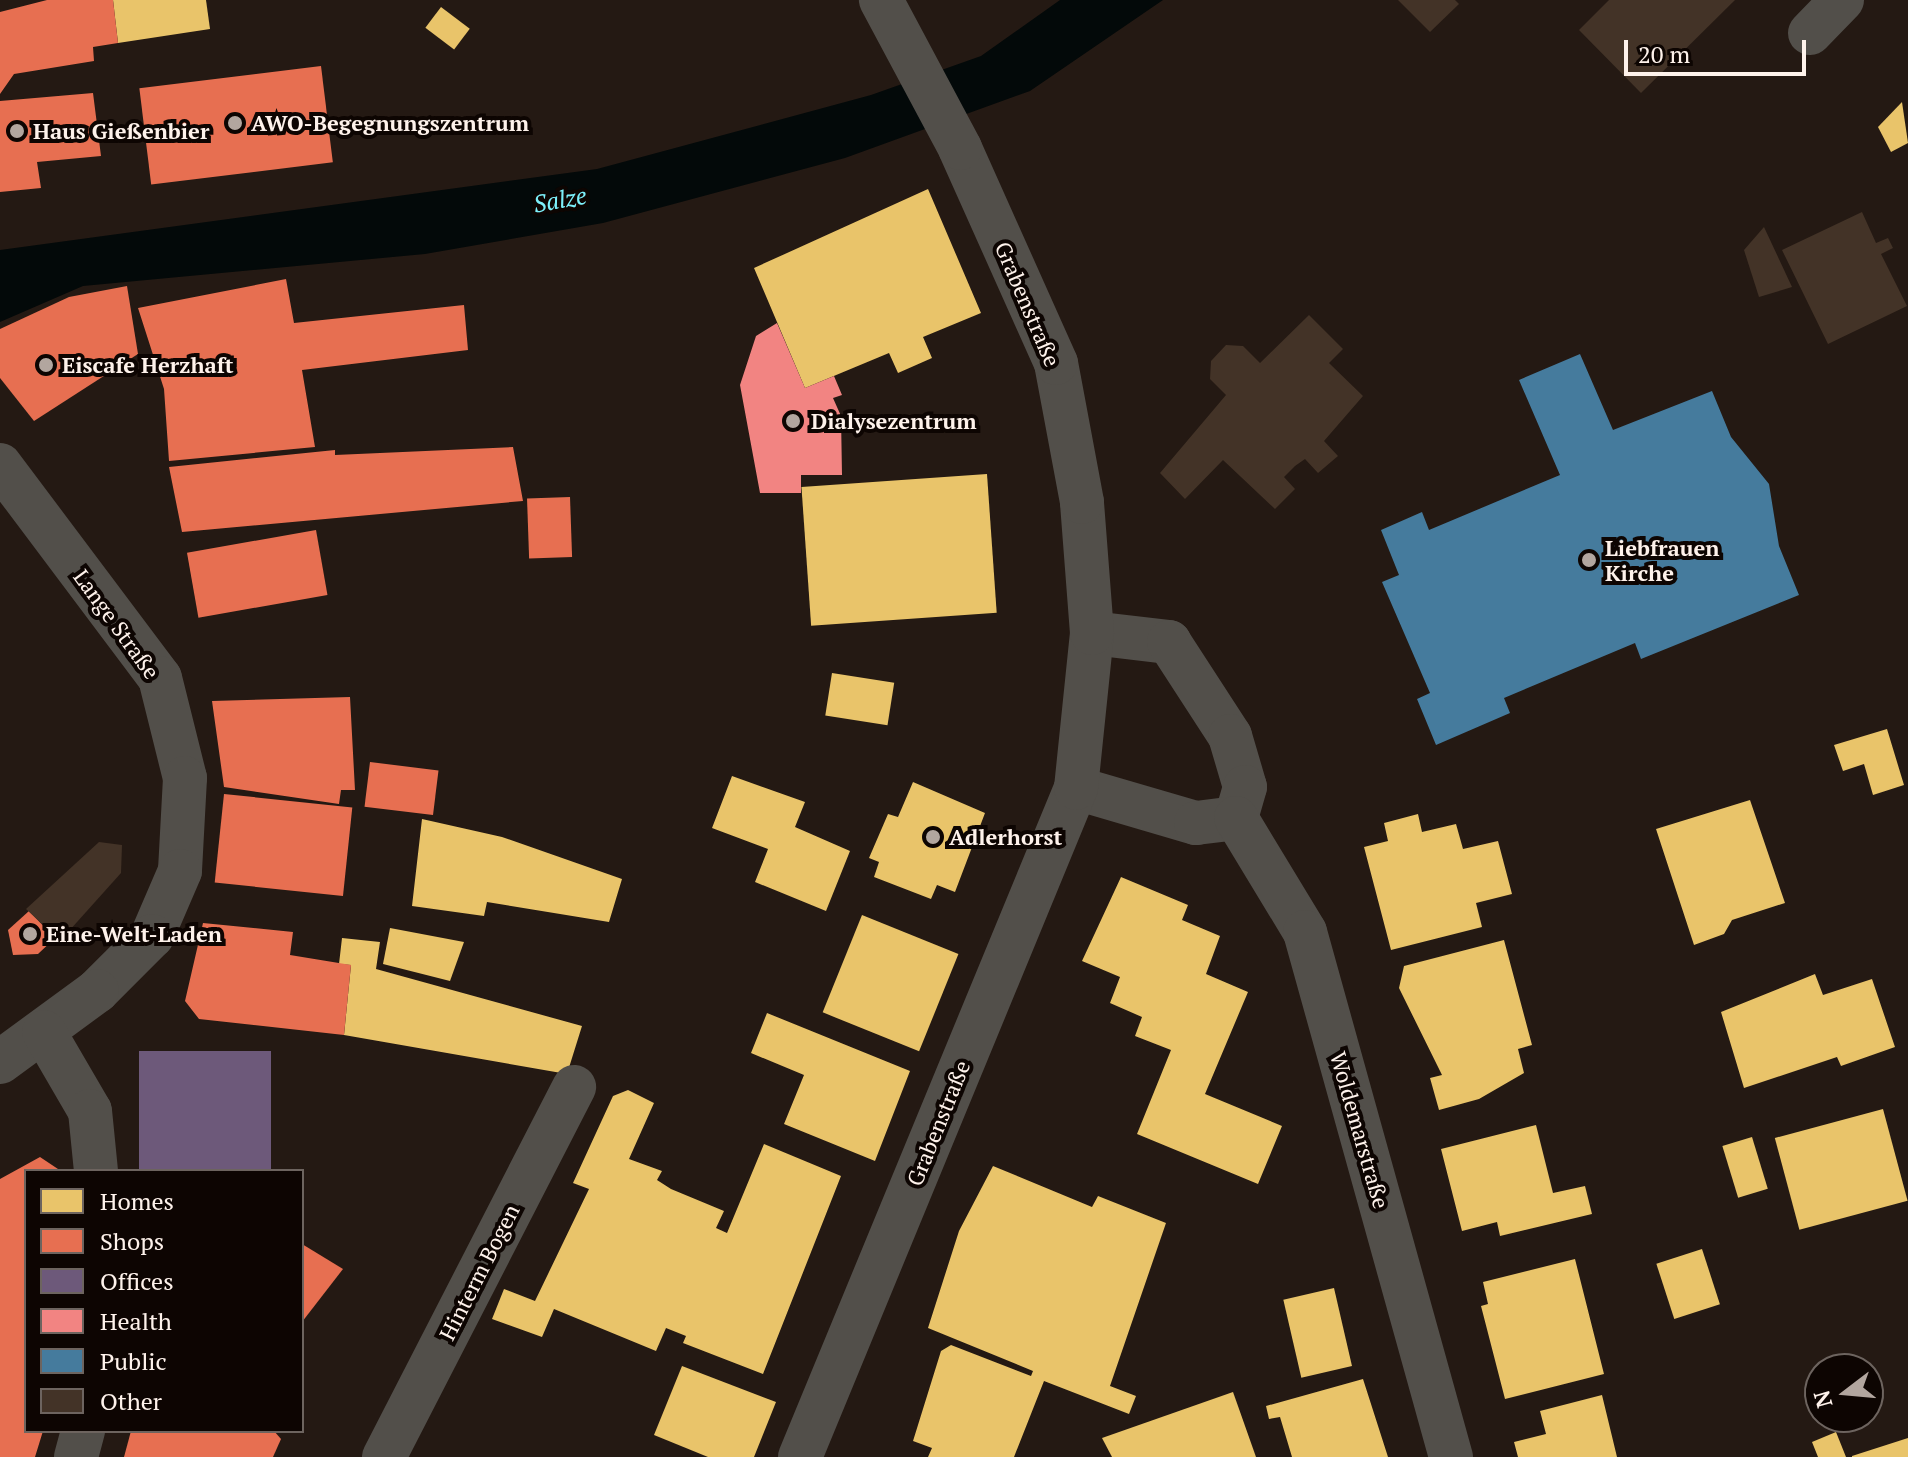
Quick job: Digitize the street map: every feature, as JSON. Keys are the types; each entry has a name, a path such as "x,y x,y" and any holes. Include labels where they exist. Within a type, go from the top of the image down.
{"street":[{"name":"Grabenstraße","path":"800,1457 1076,788 1092,633 1082,502 1056,363 960,148 918,62 881,0"},
{"path":"1810,33 1842,0"},
{"name":"Lange Straße","path":"0,465 160,678 185,778 180,871 152,936 44,1032 0,1062"},
{"path":"1076,788 1196,823 1236,818 1245,787 1230,736 1169,642 1092,633"},
{"name":"Woldemarstraße","path":"1236,818 1305,932 1451,1457"},
{"path":"44,1032 90,1111 96,1169"},
{"name":"Hinterm Bogen","path":"384,1457 574,1087"},
{"path":"76,1457 82,1433"}],"water":[{"name":"Salze","path":"1060,0 1163,0 1030,91 845,158 603,223 425,254 83,286 0,322 0,250 597,169 871,95 981,56"}],"building: Homes":[{"path":"113,0 206,0 210,29 118,43"},
{"path":"441,7 470,29 454,49 425,28"},
{"path":"1902,102 1908,143 1891,152 1878,127"},
{"path":"928,189 981,313 923,337 932,358 898,373 889,353 805,388 754,268"},
{"path":"987,474 997,613 811,626 801,487"},
{"path":"832,673 894,683 887,725 825,715"},
{"path":"1887,729 1904,785 1873,795 1864,764 1843,771 1834,745"},
{"path":"732,776 805,802 795,827 850,851 826,911 755,882 768,849 712,828"},
{"path":"913,782 985,813 955,892 937,885 931,899 874,877 879,862 869,858 888,814 898,817"},
{"path":"1750,800 1785,903 1732,920 1724,934 1694,945 1656,829"},
{"path":"1418,814 1422,832 1456,824 1463,849 1498,841 1512,894 1476,903 1482,927 1391,950 1364,847 1388,841 1384,823"},
{"path":"422,819 502,837 622,879 609,922 487,902 484,916 412,906"},
{"path":"1121,877 1188,905 1182,920 1220,936 1206,974 1248,992 1205,1094 1282,1126 1258,1184 1137,1134 1171,1050 1135,1036 1142,1017 1110,1003 1120,977 1082,961"},
{"path":"862,915 958,954 919,1051 823,1012"},
{"path":"390,928 464,942 450,981 383,964"},
{"path":"342,938 380,942 376,969 582,1026 567,1074 344,1035 351,965 339,964"},
{"path":"1504,940 1532,1045 1518,1049 1524,1073 1479,1099 1439,1110 1430,1078 1442,1075 1399,988 1404,966"},
{"path":"1815,974 1823,995 1872,979 1895,1047 1841,1066 1837,1057 1744,1088 1721,1012"},
{"path":"767,1013 910,1071 875,1161 784,1124 804,1075 751,1053"},
{"path":"628,1090 654,1103 629,1159 662,1171 657,1180 671,1189 724,1211 716,1228 727,1233 764,1144 841,1176 763,1374 683,1343 686,1336 666,1328 656,1351 554,1309 542,1337 492,1319 504,1289 535,1301 589,1189 573,1183 613,1096"},
{"path":"1883,1109 1908,1201 1799,1230 1775,1138"},
{"path":"1536,1125 1553,1193 1585,1186 1592,1214 1500,1236 1497,1222 1462,1231 1441,1149"},
{"path":"1752,1137 1768,1189 1738,1198 1722,1146"},
{"path":"993,1166 1092,1207 1098,1196 1166,1223 1110,1386 1136,1396 1129,1414 1044,1381 1014,1457 928,1457 932,1448 913,1441 941,1351 951,1345 1031,1376 1033,1371 928,1328 959,1231"},
{"path":"1702,1249 1720,1304 1674,1319 1656,1264"},
{"path":"1575,1259 1604,1374 1505,1399 1481,1306 1488,1304 1483,1282"},
{"path":"1334,1288 1352,1366 1301,1378 1283,1300"},
{"path":"682,1366 776,1402 754,1457 708,1457 654,1435"},
{"path":"1363,1379 1388,1457 1292,1457 1280,1417 1269,1419 1266,1406"},
{"path":"1233,1392 1256,1457 1112,1457 1102,1438"},
{"path":"1602,1395 1617,1457 1518,1457 1514,1442 1546,1434 1540,1411"},
{"path":"1836,1433 1846,1457 1818,1457 1812,1442"},
{"path":"1908,1438 1908,1457 1852,1457 1852,1456"}],"building: Shops":[{"path":"47,0 113,0 118,43 93,47 94,61 14,74 0,94 0,12"},
{"name":"AWO-Begegnungszentrum","path":"321,66 333,162 151,185 139,88"},
{"path":"93,93 101,156 37,162 41,188 0,192 0,101"},
{"path":"286,279 294,323 464,305 468,350 302,370 315,447 169,461 164,389 138,308"},
{"path":"127,286 138,354 34,421 0,378 0,329 69,297"},
{"path":"513,447 523,501 182,532 169,467 335,450 335,455"},
{"path":"570,497 572,557 529,558 527,499"},
{"path":"316,530 327,595 198,618 187,553"},
{"path":"350,697 355,790 341,790 339,804 224,787 212,701"},
{"path":"370,762 438,770 433,815 365,807"},
{"path":"224,794 352,807 343,896 215,883"},
{"name":"Eine-Welt-Laden","path":"29,911 55,938 38,954 13,955 8,930"},
{"path":"203,923 293,932 290,955 351,965 344,1035 199,1019 185,1001"},
{"path":"40,1157 58,1169 24,1169 24,1433 42,1433 35,1457 0,1457 0,1179"},
{"path":"304,1245 343,1269 304,1319"},
{"path":"130,1433 276,1433 281,1439 273,1457 124,1457"}],"building: Offices":[{"path":"139,1051 271,1051 271,1169 139,1169"}],"building: Health":[{"path":"777,323 805,388 834,376 842,395 833,398 841,416 842,475 801,475 801,493 760,493 740,385 756,336"}],"building: Public":[{"name":"Liebfrauen Kirche","path":"1580,354 1613,430 1712,391 1731,437 1769,484 1779,546 1799,595 1641,659 1635,643 1504,698 1510,713 1436,745 1417,699 1430,693 1382,582 1399,575 1381,530 1422,512 1429,530 1560,475 1519,380"}],"building: Other":[{"path":"1398,0 1455,0 1459,4 1430,32"},
{"path":"1609,0 1735,0 1641,93 1579,30"},
{"path":"1862,212 1876,243 1888,238 1893,248 1881,254 1907,306 1828,344 1782,250"},
{"path":"1764,227 1792,287 1759,297 1744,250"},
{"path":"1309,315 1343,349 1329,363 1363,396 1324,441 1338,456 1318,473 1305,459 1295,466 1284,477 1295,489 1275,509 1223,460 1185,499 1160,473 1226,395 1210,379 1211,361 1226,345 1243,346 1260,363"},
{"path":"99,842 122,845 121,873 60,941 26,909"}],"place":[{"name":"AWO-Begegnungszentrum","path":"235,123"},
{"name":"Haus Gießenbier","path":"17,131"},
{"name":"Eiscafe Herzhaft","path":"46,365"},
{"name":"Dialysezentrum","path":"793,421"},
{"name":"Liebfrauen Kirche","path":"1589,560"},
{"name":"Adlerhorst","path":"933,837"},
{"name":"Eine-Welt-Laden","path":"30,934"}]}
